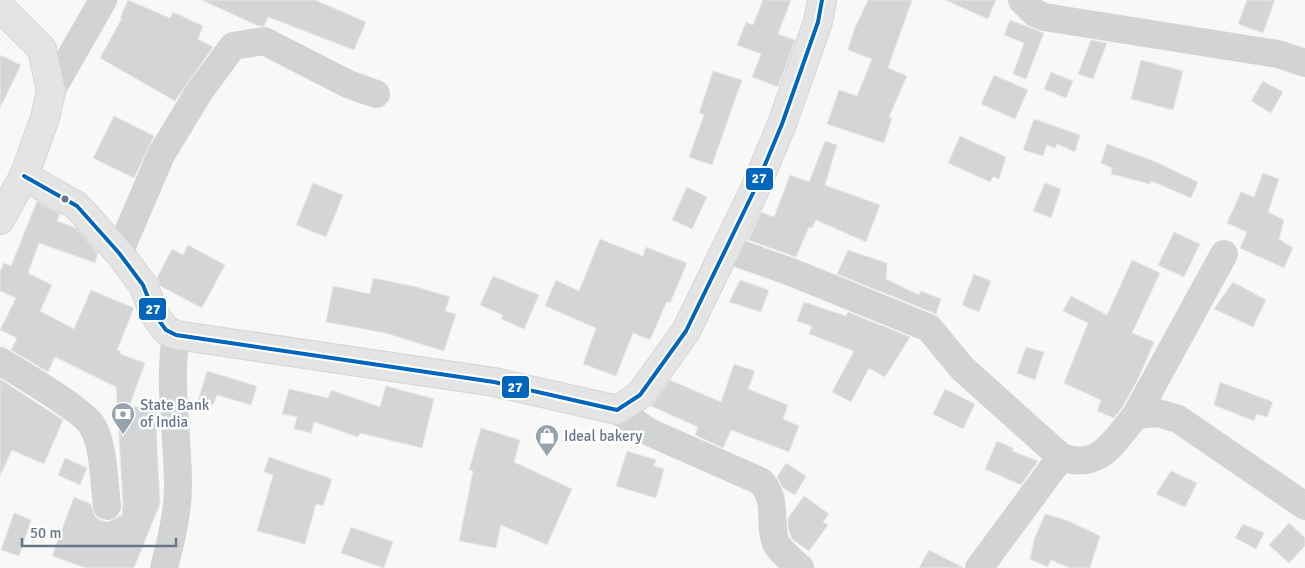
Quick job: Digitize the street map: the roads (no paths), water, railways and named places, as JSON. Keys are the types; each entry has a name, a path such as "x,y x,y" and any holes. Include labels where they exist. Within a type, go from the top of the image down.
{"main road":[{"path":"24,176 76,206 119,253 143,285 155,315 166,330 176,335 494,382 616,410 640,395 686,331 726,250 782,124 816,30 822,0"},
{"path":"0,7 42,49 51,91 45,118 24,176 0,220"}],"street":[{"path":"51,91 103,0"},
{"path":"1022,0 1035,13 1044,17 1278,54 1305,63"},
{"path":"119,253 161,155 199,92 233,46 264,41 348,84 376,94"},
{"path":"726,250 791,272 929,328 962,368 1061,457 1074,462 1092,460 1108,449 1136,414 1224,254"},
{"path":"164,568 173,536 178,486 172,379 172,361 176,335"},
{"path":"0,361 80,413 93,426 98,442 107,506"},
{"path":"616,410 649,432 760,481 767,488 770,496 773,556 800,568"},
{"path":"1136,414 1158,413 1178,419 1305,506"},
{"path":"979,568 1061,457"}],"place":[{"name":"State Bank of India","path":"123,435"},
{"name":"Ideal bakery","path":"547,457"}]}
